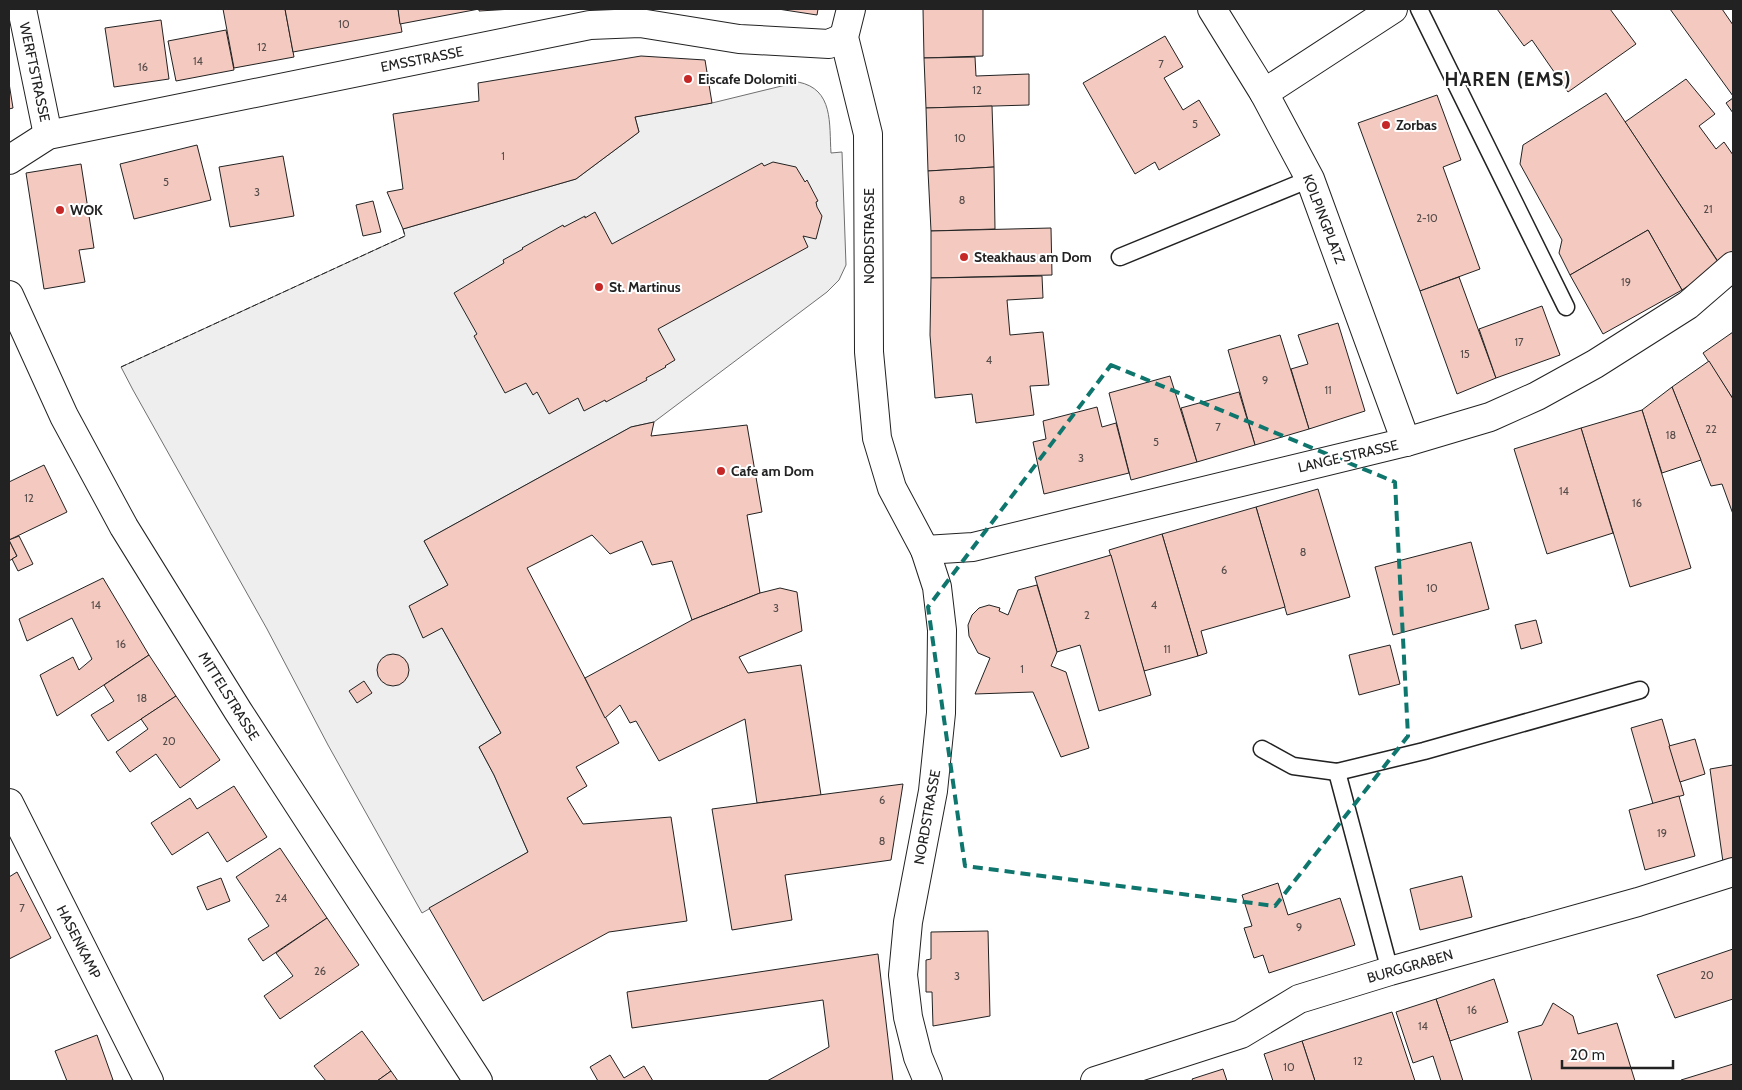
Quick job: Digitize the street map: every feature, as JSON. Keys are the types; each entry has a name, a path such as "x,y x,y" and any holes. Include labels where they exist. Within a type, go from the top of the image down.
{"street":[{"name":"WERFTSTRASSE","path":"22,9 48,135"},
{"path":"844,37 851,9"},
{"name":"KOLPINGPLATZ","path":"1212,9 1264,93 1310,179 1406,442"},
{"path":"1264,93 1393,9"},
{"name":"EMSSTRASSE","path":"9,160 48,135 590,25 640,23 738,39 829,44 844,37"},
{"name":"NORDSTRASSE","path":"844,37 868,134 869,352 877,438 892,488 925,550 937,587 942,630 941,713 933,791 908,922 903,975 908,1017 918,1057 928,1081"},
{"name":"LANGE STRASSE","path":"925,550 973,547 1406,442 1490,417 1537,396 1595,364 1688,305 1733,266"},
{"name":"MITTELSTRASSE","path":"9,295 64,416 124,527 238,711 478,1081"},
{"name":"HASENKAMP","path":"9,803 149,1081"},
{"name":"BURGGRABEN","path":"1095,1081 1241,1034 1299,999 1390,971 1629,904 1733,872"}],"lane":[{"path":"1419,9 1566,307"},
{"path":"1120,257 1310,179"},
{"path":"1262,749 1293,766 1337,772 1424,751 1640,690"},
{"path":"1337,772 1390,971"}],"highlighted area":[{"path":"1111,365 1395,482 1408,736 1275,906 965,866 928,607"}],"shaded area":[{"path":"798,82 810,86 824,100 829,120 831,153 842,152 846,265 839,280 827,292 654,422 631,427 424,541 448,585 410,606 442,628 501,733 479,747 494,775 528,852 422,913 121,367 405,236 403,229 576,179 639,132 635,117 712,103"}],"building":[{"path":"223,9 285,9 294,57 234,68"},
{"path":"285,9 398,9 402,32 293,52"},
{"path":"398,9 479,9 400,24"},
{"path":"479,9 513,9 479,11"},
{"path":"778,9 818,9 817,15"},
{"path":"923,9 983,9 983,56 924,58"},
{"path":"1497,9 1610,9 1636,44 1568,92 1532,40 1524,46"},
{"path":"1670,9 1722,9 1733,25 1733,96"},
{"path":"161,20 169,79 114,87 105,28"},
{"path":"226,30 234,70 176,81 168,41"},
{"path":"1165,36 1183,67 1164,78 1183,110 1199,100 1220,135 1159,170 1155,162 1135,174 1083,83"},
{"path":"641,56 705,60 712,103 635,117 639,132 576,179 403,229 387,192 403,189 393,114 479,101 478,83"},
{"path":"975,57 976,76 1029,74 1029,105 926,108 924,58"},
{"path":"1686,79 1715,114 1699,126 1716,149 1724,142 1733,155 1733,263 1725,272 1625,122"},
{"path":"9,83 13,108 9,109"},
{"path":"1606,93 1720,265 1682,290 1648,230 1570,275 1559,253 1562,240 1520,164 1523,145"},
{"path":"1437,95 1461,160 1443,167 1480,269 1420,291 1358,123"},
{"path":"1733,98 1733,113 1726,103"},
{"path":"992,106 994,167 928,171 926,108"},
{"path":"197,145 211,200 134,219 120,164"},
{"path":"283,156 294,216 230,227 219,167"},
{"name":"St. Martinus","path":"773,162 796,167 805,182 807,180 818,201 816,202 817,207 822,216 816,239 803,236 808,247 658,329 675,360 646,378 647,380 606,402 605,400 584,411 578,398 549,414 537,392 533,395 526,383 505,393 474,336 477,334 454,293 504,263 503,260 522,248 563,225 564,227 595,212 612,244 762,163 764,166"},
{"name":"WOK","path":"81,164 94,248 79,250 85,282 44,289 26,173"},
{"path":"994,167 995,229 931,231 928,171"},
{"path":"373,201 381,232 363,236 356,205"},
{"path":"1051,228 1052,275 931,278 931,231"},
{"path":"1648,230 1682,290 1603,334 1570,275"},
{"path":"1042,276 1043,298 1007,300 1010,335 1043,332 1049,385 1030,386 1034,415 976,423 972,394 935,398 930,335 931,278"},
{"path":"1459,277 1496,378 1457,394 1420,291"},
{"path":"1542,306 1560,355 1496,378 1479,329"},
{"path":"1338,323 1365,411 1309,429 1291,369 1308,364 1298,335"},
{"path":"1733,332 1733,399 1703,353"},
{"path":"1280,335 1309,429 1255,445 1228,350"},
{"path":"1709,361 1733,399 1733,514 1722,484 1711,486 1672,387"},
{"path":"1170,376 1197,462 1131,480 1109,393"},
{"path":"1672,387 1701,460 1662,473 1642,410"},
{"path":"1239,392 1255,445 1197,462 1181,408"},
{"path":"1097,407 1102,427 1116,423 1129,473 1044,494 1033,442 1046,439 1043,421"},
{"path":"1642,410 1691,568 1630,587 1581,428"},
{"path":"654,422 651,436 747,425 762,512 747,515 760,593 692,620 672,561 652,565 642,541 610,554 592,535 527,568 619,743 576,767 587,786 567,798 583,824 671,817 687,921 609,932 483,1001 429,908 528,852 494,775 479,747 501,733 442,628 423,638 409,606 448,585 424,541 631,427"},
{"path":"1581,428 1613,533 1547,554 1514,449"},
{"path":"44,465 67,512 9,540 9,482"},
{"path":"1318,489 1350,597 1287,615 1256,507"},
{"path":"1256,507 1285,607 1201,631 1207,653 1198,656 1162,534"},
{"path":"1162,534 1198,656 1144,671 1109,550"},
{"path":"19,536 33,564 18,571 12,559 17,556 9,540"},
{"path":"9,540 17,556 9,561"},
{"path":"1471,542 1489,609 1393,635 1375,567"},
{"path":"1111,555 1151,695 1099,711 1080,645 1057,652 1035,577"},
{"path":"103,578 149,655 57,716 40,675 73,657 79,670 92,659 72,618 27,641 19,619"},
{"path":"1037,585 1057,652 1051,666 1066,672 1089,748 1061,757 1033,692 975,694 990,658 978,653 969,636 968,625 972,615 979,608 989,605 1000,608 999,611 1008,615 1018,590"},
{"path":"780,588 797,592 802,631 739,657 748,673 801,665 821,795 757,803 745,719 659,761 636,721 630,723 620,705 605,718 585,678 692,620 760,593"},
{"path":"1536,620 1542,643 1521,649 1515,625"},
{"path":"1390,645 1400,684 1359,695 1349,655"},
{"path":"393,654 404,659 409,670 404,681 393,686 382,681 377,670 382,659"},
{"path":"149,655 176,696 108,741 91,715 114,701 104,685"},
{"path":"364,681 372,693 357,703 349,691"},
{"path":"176,696 220,760 180,788 156,754 130,772 116,752 148,729 141,719"},
{"path":"1662,719 1684,795 1653,804 1631,728"},
{"path":"1695,739 1705,774 1680,782 1669,746"},
{"path":"1733,765 1733,860 1723,862 1710,769"},
{"path":"903,784 891,860 785,875 792,920 732,930 712,809"},
{"path":"234,786 267,837 227,862 208,832 172,855 151,823 190,798 197,809"},
{"path":"1679,796 1695,856 1645,870 1629,810"},
{"path":"280,848 327,918 263,961 248,939 269,926 236,877"},
{"path":"17,872 51,938 9,959 9,877"},
{"path":"1462,876 1472,917 1420,930 1410,889"},
{"path":"221,878 230,901 207,910 197,887"},
{"path":"1278,883 1288,915 1340,898 1355,945 1269,973 1263,955 1254,958 1244,928 1252,926 1242,895"},
{"path":"327,918 359,965 280,1019 264,996 293,976 276,953"},
{"path":"988,931 990,1016 933,1026 932,992 926,992 926,960 931,959 931,932"},
{"path":"1733,949 1733,999 1675,1018 1657,975"},
{"path":"878,954 893,1081 767,1081 829,1047 823,1000 632,1028 627,992"},
{"path":"1494,979 1508,1022 1450,1041 1436,999"},
{"path":"1436,999 1463,1081 1441,1081 1433,1056 1413,1063 1396,1012"},
{"path":"1553,1003 1573,1016 1578,1034 1617,1023 1635,1081 1532,1081 1518,1032 1542,1025"},
{"path":"1392,1012 1415,1081 1315,1081 1302,1041"},
{"path":"362,1031 391,1071 377,1081 326,1081 314,1066"},
{"path":"97,1035 113,1080 67,1081 55,1051"},
{"path":"1302,1041 1315,1081 1273,1081 1264,1054"},
{"path":"610,1055 624,1078 644,1066 653,1081 598,1081 590,1067"},
{"path":"1733,1064 1733,1081 1681,1081 1681,1080"},
{"path":"1223,1069 1227,1081 1193,1081 1192,1079"},
{"path":"391,1071 398,1081 377,1081"}],"fence":[{"path":"121,367 405,236 403,229"}],"place":[{"name":"Eiscafe Dolomiti","path":"688,79"},
{"name":"Zorbas","path":"1386,125"},
{"name":"WOK","path":"60,210"},
{"name":"Steakhaus am Dom","path":"964,257"},
{"name":"St. Martinus","path":"599,287"},
{"name":"Cafe am Dom","path":"721,471"}],"district":[{"name":"HAREN (EMS)","path":"1508,79"}]}
